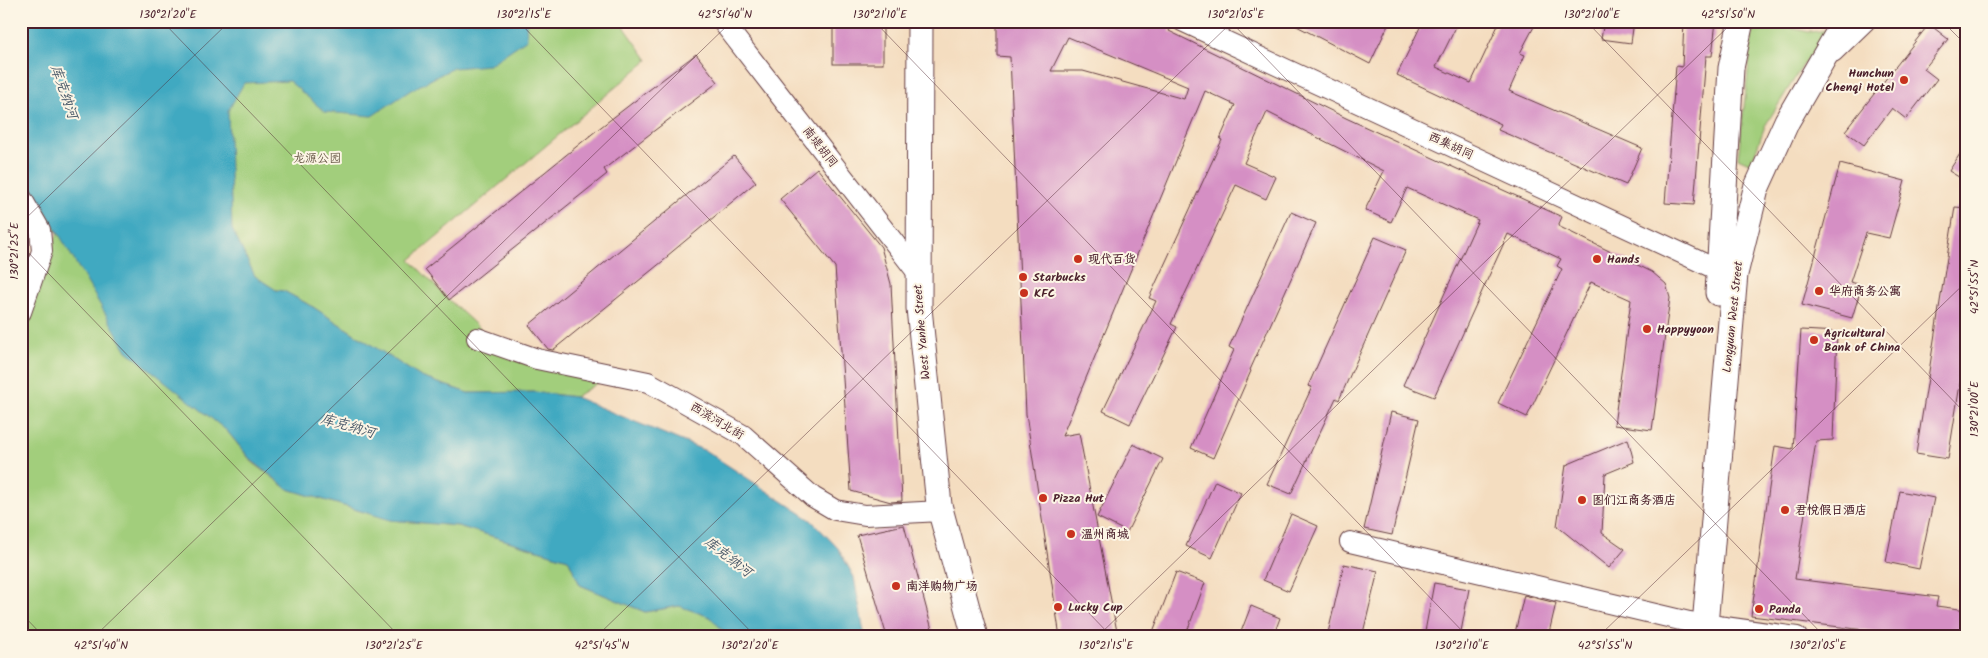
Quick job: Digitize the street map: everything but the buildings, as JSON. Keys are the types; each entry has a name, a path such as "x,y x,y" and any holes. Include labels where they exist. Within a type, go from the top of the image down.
{"main road":[{"name":"West Yanhe Street","path":"920,21 919,308 941,511 975,637"},
{"name":"Longyuan West Street","path":"1696,630 1720,270 1731,68 1741,21"},
{"name":"Longyuan West Street","path":"1696,630 1735,274 1756,189 1787,121 1845,21"}],"street":[{"name":"南堤胡同","path":"722,21 918,272"},
{"path":"1817,68 1865,21"},
{"name":"西集胡同","path":"1187,22 1720,270"},
{"path":"21,197 40,230 42,251 21,312"},
{"name":"西滨河北街","path":"477,338 537,359 648,382 743,435 813,497 835,510 865,515 941,511"},
{"path":"1350,542 1696,630 1797,637"}],"green space":[{"name":"龙源公园","path":"21,21 620,21 648,60 410,260 449,300 514,360 604,379 575,397 535,392 468,393 421,377 313,307 284,291 276,290 227,431 252,462 288,489 390,520 458,526 568,559 580,585 645,612 680,606 711,617 729,637 21,637 21,335 58,232 21,221"},
{"path":"1754,21 1782,21 1791,28 1809,32 1831,30 1803,65 1765,126 1751,164 1738,158"}],"water":[{"name":"库克纳河","path":"21,21 526,21 527,39 489,65 453,68 411,90 372,116 325,112 289,81 244,83 228,111 232,229 255,276 276,290 284,291 313,307 421,377 468,393 535,392 575,397 706,451 811,520 838,548 854,577 865,637 729,637 710,617 679,606 645,612 580,585 568,559 458,526 390,520 288,489 251,460 227,431 127,351 28,181 21,154"}],"place":[{"name":"Hunchun Chenqi Hotel","path":"1904,80"},
{"name":"现代百货","path":"1078,259"},
{"name":"Hands","path":"1597,259"},
{"name":"Starbucks","path":"1023,277"},
{"name":"华府商务公寓","path":"1819,291"},
{"name":"KFC","path":"1024,293"},
{"name":"Happyyoon","path":"1647,329"},
{"name":"Agricultural Bank of China","path":"1814,340"},
{"name":"Pizza Hut","path":"1043,498"},
{"name":"图们江商务酒店","path":"1582,500"},
{"name":"君悦假日酒店","path":"1785,510"},
{"name":"温州商城","path":"1071,534"},
{"name":"南洋购物广场","path":"896,586"},
{"name":"Lucky Cup","path":"1058,607"},
{"name":"Panda","path":"1759,609"}]}
